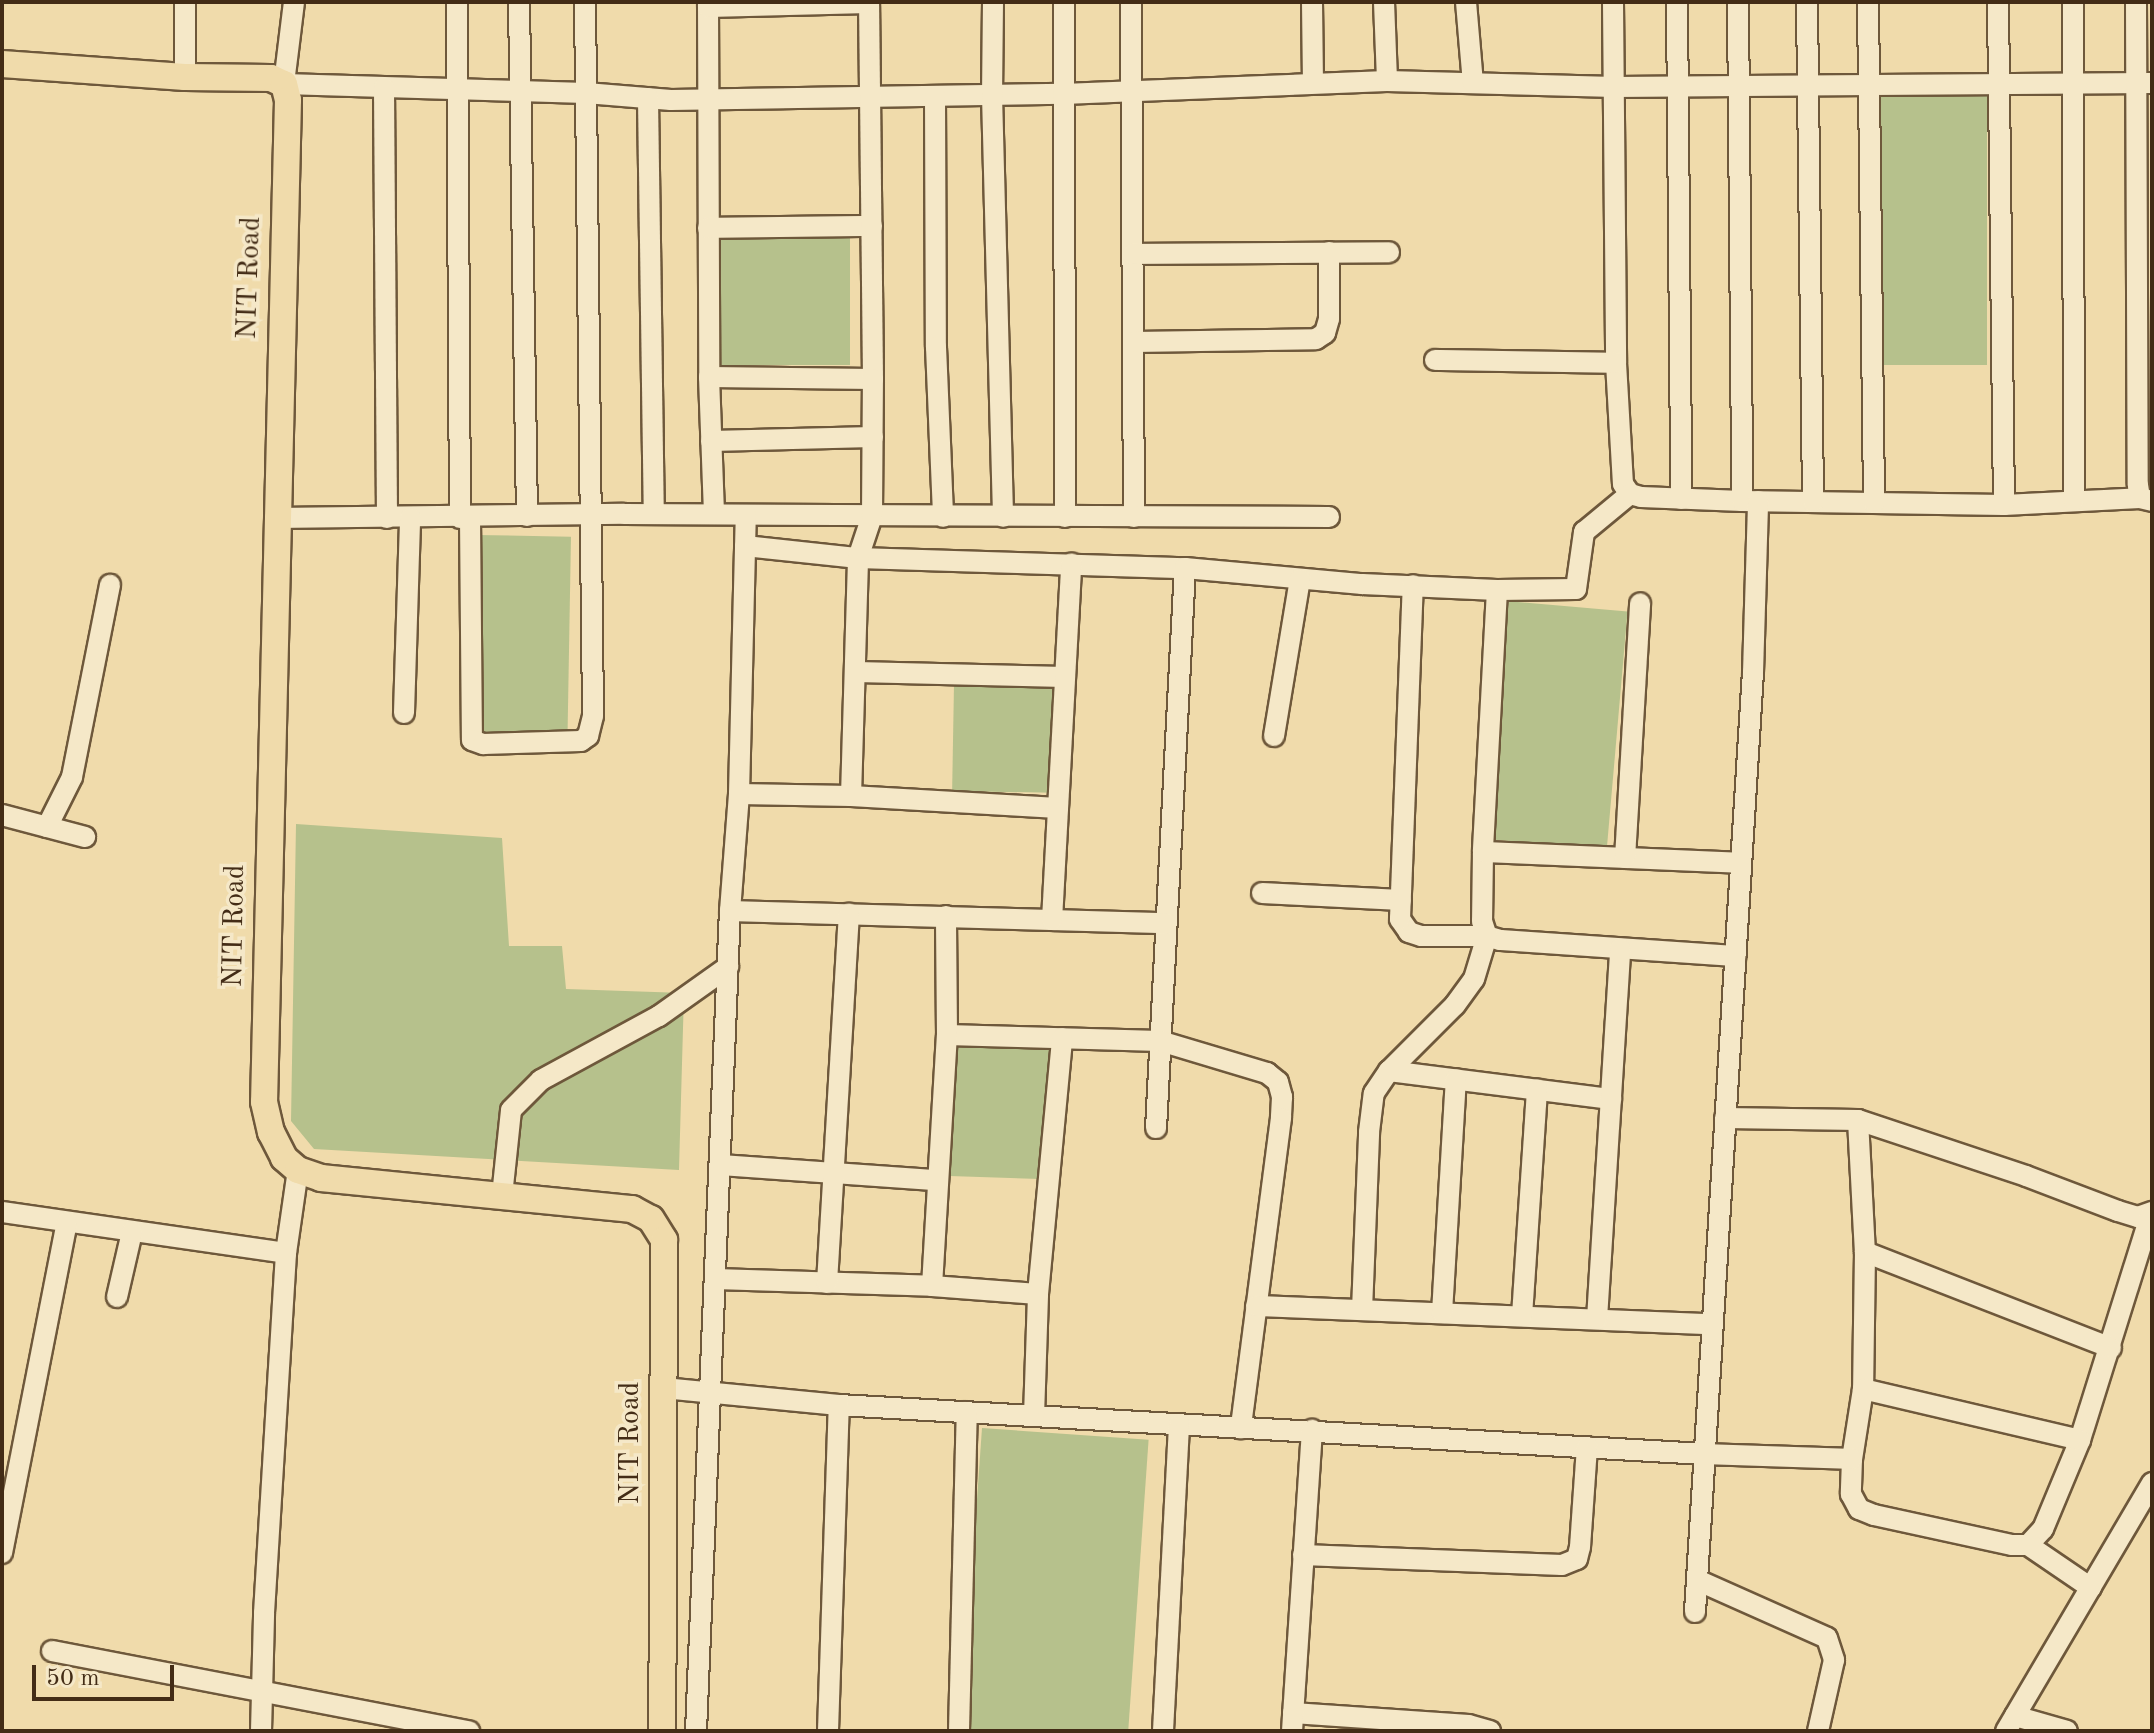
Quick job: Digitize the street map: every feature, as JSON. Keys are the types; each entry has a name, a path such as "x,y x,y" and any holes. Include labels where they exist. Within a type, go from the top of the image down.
{"main road":[{"path":"2,64 185,77 271,78 284,84"},
{"name":"NIT Road","path":"284,84 288,100 275,518 264,1102 271,1132 284,1158 298,1170 321,1178 632,1209 651,1219 664,1240 662,1731"}],"street":[{"path":"185,2 185,77"},
{"path":"294,2 284,84 709,99 1063,94 1396,81 1615,87 2144,83"},
{"path":"457,2 465,518 472,740 483,744 571,744 588,736 593,716 585,2"},
{"path":"519,2 527,516"},
{"path":"714,514 709,377 708,5 869,2 872,516 858,558 851,796"},
{"path":"993,2 992,95 1003,517"},
{"path":"1064,2 1065,517"},
{"path":"1131,2 1134,517"},
{"path":"1312,2 1313,82"},
{"path":"1384,2 1396,81"},
{"path":"1465,83 1466,2"},
{"path":"1613,2 1616,363 1623,484 1630,494"},
{"path":"1677,2 1681,499"},
{"path":"1695,1612 1741,863 1750,501 1737,85 1738,2"},
{"path":"1807,2 1813,502"},
{"path":"1868,2 1874,503"},
{"path":"1998,2 2004,505"},
{"path":"2073,2 2074,501"},
{"path":"745,546 858,558 1185,568 1362,584 1497,590 1576,589 1584,532 1630,494 1681,499 2004,505 2146,500 2144,83 2136,2"},
{"path":"384,88 387,518"},
{"path":"935,96 936,347 943,517"},
{"path":"648,98 654,514"},
{"path":"708,228 872,226"},
{"path":"1134,342 1316,339 1325,333 1329,319 1329,252"},
{"path":"1133,254 1389,252"},
{"path":"1435,360 1616,363"},
{"path":"709,377 873,379"},
{"path":"711,441 873,437"},
{"path":"275,518 593,514 1329,517"},
{"path":"696,1731 730,911 739,794 746,515"},
{"path":"404,713 410,518"},
{"path":"1052,920 1071,564"},
{"path":"1156,1128 1185,568"},
{"path":"1274,736 1307,580"},
{"path":"47,827 72,777 110,585"},
{"path":"1413,585 1400,919 1409,932 1421,936 1487,936 1735,956"},
{"path":"1362,1310 1374,1093 1389,1071 1455,1005 1474,979 1487,936 1482,921 1483,852 1497,590"},
{"path":"1625,858 1640,603"},
{"path":"856,672 1065,677"},
{"path":"739,794 851,796 1058,808"},
{"path":"2,815 85,837"},
{"path":"1483,852 1741,863"},
{"path":"1262,893 1401,900"},
{"path":"730,911 1166,923"},
{"path":"827,1283 849,914"},
{"path":"932,1286 947,1035 946,916"},
{"path":"1597,1319 1620,949"},
{"path":"502,1196 511,1110 541,1080 659,1016 728,967"},
{"path":"947,1035 1160,1041 1267,1073 1278,1082 1281,1118 1241,1428"},
{"path":"1034,1416 1038,1294 1062,1038"},
{"path":"1389,1071 1611,1099"},
{"path":"1442,1313 1456,1079"},
{"path":"1522,1316 1537,1089"},
{"path":"1725,1118 1858,1120 2026,1176 2118,1211 2138,1217 2151,1213"},
{"path":"1858,1120 1865,1252 1863,1389 1852,1459 1851,1494 1859,1509 2012,1545 2028,1545 2091,1588"},
{"path":"720,1165 937,1180"},
{"path":"261,1731 265,1597 286,1253 298,1170"},
{"path":"2,1212 286,1253"},
{"path":"2028,1545 2043,1529 2080,1440 2151,1213"},
{"path":"2,1553 67,1222"},
{"path":"117,1297 132,1232"},
{"path":"1865,1252 2111,1348"},
{"path":"715,1279 932,1286 1038,1294"},
{"path":"1256,1306 1713,1324"},
{"path":"663,1388 839,1405 1705,1454 1852,1459"},
{"path":"1863,1389 2080,1440"},
{"path":"828,1731 839,1405"},
{"path":"959,1731 967,1412"},
{"path":"1163,1731 1179,1424"},
{"path":"1312,1430 1292,1722 1469,1725 1490,1731"},
{"path":"1303,1555 1562,1565 1577,1559 1580,1547 1587,1447"},
{"path":"2067,1731 2010,1723 2152,1484"},
{"path":"1697,1580 1827,1638 1834,1660 1818,1731"},
{"path":"52,1651 469,1731"}],"green space":[{"path":"1880,96 1987,96 1987,365 1880,365"},
{"path":"713,235 850,235 850,365 713,365"},
{"path":"476,535 571,537 567,737 473,735"},
{"path":"1507,601 1628,612 1607,850 1486,839"},
{"path":"954,684 1055,686 1053,793 952,791"},
{"path":"296,824 502,838 509,946 562,946 566,989 684,993 679,1170 314,1149 291,1121"},
{"path":"954,1043 1052,1046 1047,1179 949,1176"},
{"path":"982,1428 1149,1440 1128,1731 961,1730"}]}
